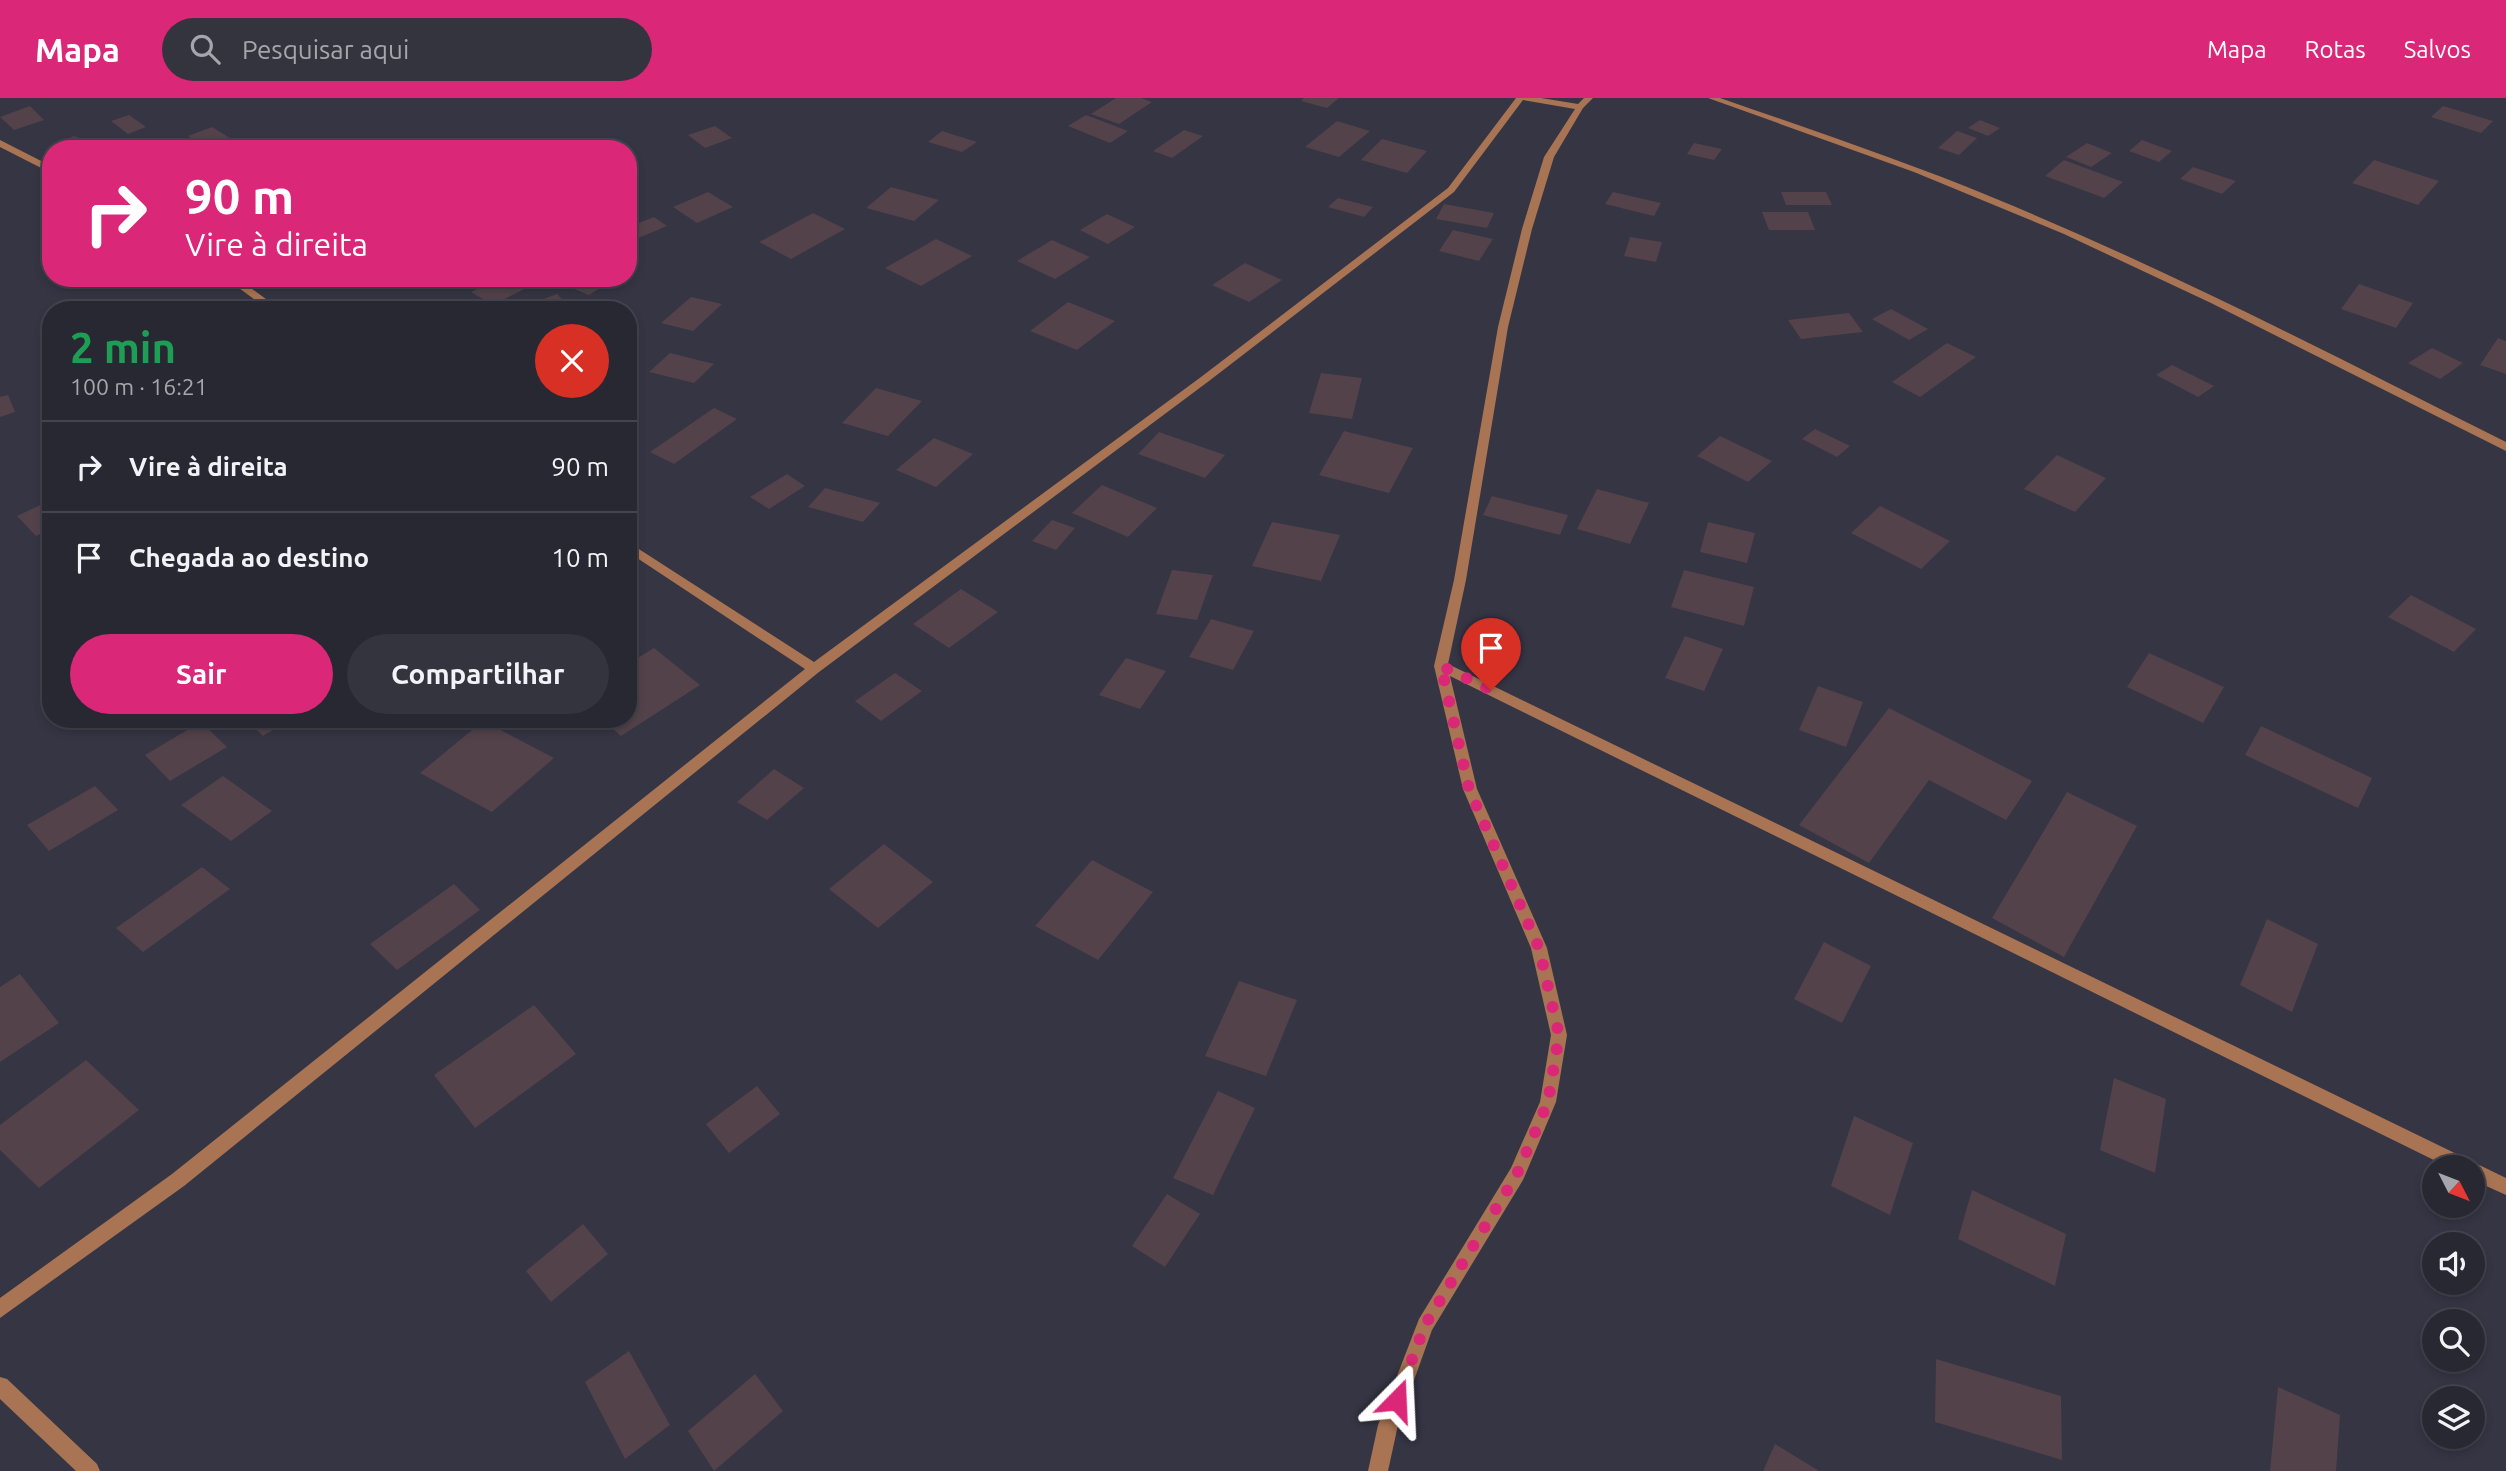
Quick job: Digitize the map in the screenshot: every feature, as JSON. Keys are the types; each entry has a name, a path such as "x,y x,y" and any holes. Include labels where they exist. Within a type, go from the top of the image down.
{"street":[{"path":"0,1310 178,1180 814,669 1205,379 1451,190 1520,98"},
{"path":"1378,1471 1388,1425 1425,1325 1517,1174 1548,1102 1559,1035 1539,948 1469,789 1441,666 1460,580 1503,327 1549,157 1584,103 1525,98"},
{"path":"1712,98 1917,170 2084,241 2297,341 2506,447"},
{"path":"0,143 42,165"},
{"path":"243,287 263,301"},
{"path":"637,552 814,669"},
{"path":"1441,666 2440,1155"},
{"path":"2485,1177 2506,1187"},
{"path":"0,1386 90,1471"}],"building":[{"path":"1116,98 1141,98 1152,102 1119,124 1091,114"},
{"path":"1304,98 1339,98 1327,108 1301,101"},
{"path":"30,106 44,120 14,130 0,117"},
{"path":"2443,106 2493,121 2481,133 2431,117"},
{"path":"129,115 146,127 128,134 111,121"},
{"path":"1086,115 1128,131 1110,143 1068,126"},
{"path":"1980,120 2000,128 1988,136 1968,128"},
{"path":"1337,121 1370,131 1339,157 1305,147"},
{"path":"715,126 732,138 705,148 688,135"},
{"path":"212,127 230,138 195,140 188,136"},
{"path":"1184,130 1203,136 1172,158 1153,151"},
{"path":"942,131 977,142 962,152 928,142"},
{"path":"1957,131 1977,138 1959,155 1938,148"},
{"path":"74,136 84,140 65,140"},
{"path":"1382,139 1427,151 1407,173 1361,160"},
{"path":"2142,140 2172,151 2159,162 2129,151"},
{"path":"1694,143 1722,149 1714,160 1687,154"},
{"path":"2087,143 2112,153 2091,167 2066,157"},
{"path":"2064,160 2123,182 2104,198 2045,176"},
{"path":"2374,160 2439,181 2418,205 2352,183"},
{"path":"2193,167 2236,181 2222,194 2180,179"},
{"path":"891,187 939,200 914,221 866,208"},
{"path":"708,192 733,207 697,223 673,207"},
{"path":"1613,192 1661,203 1654,216 1605,204"},
{"path":"1781,192 1826,192 1832,205 1786,205"},
{"path":"1338,198 1373,207 1364,217 1328,207"},
{"path":"1444,204 1494,213 1487,228 1436,219"},
{"path":"1762,212 1808,212 1815,230 1769,230"},
{"path":"813,213 845,229 791,259 759,242"},
{"path":"1107,214 1135,227 1108,244 1080,230"},
{"path":"654,217 667,226 637,239 637,224"},
{"path":"1453,230 1493,239 1479,261 1439,251"},
{"path":"1630,237 1662,242 1656,262 1624,256"},
{"path":"936,239 972,256 921,286 885,268"},
{"path":"1052,240 1090,257 1055,279 1017,261"},
{"path":"1245,263 1282,280 1249,302 1212,285"},
{"path":"2359,284 2413,303 2396,328 2341,309"},
{"path":"481,287 528,287 501,301 486,301 471,292"},
{"path":"569,287 601,287 589,295"},
{"path":"557,294 564,301 538,301"},
{"path":"691,297 722,304 693,331 661,323"},
{"path":"1068,302 1115,321 1077,350 1030,331"},
{"path":"1891,309 1928,329 1909,340 1872,319"},
{"path":"1849,313 1863,332 1801,339 1788,320"},
{"path":"2498,338 2506,341 2506,374 2480,365"},
{"path":"1947,343 1976,357 1920,397 1892,382"},
{"path":"2432,348 2463,363 2440,379 2408,363"},
{"path":"670,353 714,364 694,383 649,372"},
{"path":"2172,365 2214,386 2198,397 2156,375"},
{"path":"1321,373 1362,378 1352,419 1309,413"},
{"path":"876,388 922,401 888,436 842,423"},
{"path":"8,395 15,412 0,417 0,397"},
{"path":"714,408 737,419 674,464 650,452"},
{"path":"1815,429 1850,446 1837,457 1802,439"},
{"path":"1344,431 1413,448 1389,493 1319,475"},
{"path":"1159,432 1225,455 1205,478 1138,454"},
{"path":"1720,436 1772,461 1748,482 1697,456"},
{"path":"934,438 973,454 936,487 896,470"},
{"path":"2057,455 2106,478 2075,512 2024,489"},
{"path":"787,474 805,486 769,509 750,497"},
{"path":"1102,485 1157,508 1128,537 1072,513"},
{"path":"825,488 880,503 863,522 808,507"},
{"path":"1597,489 1649,503 1630,544 1577,529"},
{"path":"1492,496 1568,515 1560,535 1483,515"},
{"path":"42,504 42,533 36,536 17,516"},
{"path":"1880,506 1950,541 1921,569 1851,533"},
{"path":"1052,520 1075,528 1056,550 1032,541"},
{"path":"1272,522 1340,535 1321,581 1252,566"},
{"path":"1708,522 1755,533 1747,563 1700,552"},
{"path":"1172,570 1213,575 1197,620 1156,614"},
{"path":"1684,570 1754,587 1744,626 1671,607"},
{"path":"961,589 998,612 949,648 913,624"},
{"path":"2411,595 2476,629 2454,652 2388,617"},
{"path":"1211,619 1254,631 1233,670 1189,657"},
{"path":"1685,636 1723,649 1704,691 1665,678"},
{"path":"654,648 700,685 637,726 637,658"},
{"path":"2149,653 2224,687 2203,723 2127,687"},
{"path":"1126,658 1166,671 1140,709 1099,695"},
{"path":"895,673 922,691 881,721 855,701"},
{"path":"1818,686 1863,702 1846,747 1799,730"},
{"path":"1889,708 2032,781 2006,820 1929,780 1869,863 1799,825"},
{"path":"2261,726 2372,778 2358,808 2245,755"},
{"path":"191,728 207,728 227,747 170,781 145,755"},
{"path":"255,728 276,728 263,736"},
{"path":"475,728 496,728 554,758 492,812 420,773"},
{"path":"612,728 633,728 621,736"},
{"path":"774,769 804,788 767,820 737,802"},
{"path":"223,776 272,811 231,841 181,805"},
{"path":"95,786 118,810 49,851 27,825"},
{"path":"2067,792 2137,826 2064,957 1992,918"},
{"path":"884,844 933,882 878,928 829,889"},
{"path":"1092,860 1153,892 1098,960 1035,926"},
{"path":"202,867 230,889 143,952 116,928"},
{"path":"454,884 480,910 397,970 370,944"},
{"path":"2267,919 2318,944 2292,1012 2240,985"},
{"path":"1824,942 1871,966 1842,1023 1794,999"},
{"path":"20,974 59,1023 0,1062 0,987"},
{"path":"1239,981 1297,1000 1266,1076 1205,1056"},
{"path":"534,1005 576,1054 475,1128 434,1075"},
{"path":"86,1060 139,1110 39,1188 0,1150 0,1125"},
{"path":"2114,1078 2166,1099 2155,1173 2100,1150"},
{"path":"757,1086 780,1114 729,1153 706,1124"},
{"path":"1218,1091 1255,1108 1213,1195 1173,1178"},
{"path":"1854,1116 1913,1143 1890,1215 1831,1186"},
{"path":"1972,1190 2066,1234 2055,1286 1958,1239"},
{"path":"1167,1194 1200,1214 1165,1267 1132,1246"},
{"path":"583,1224 608,1254 551,1302 526,1271"},
{"path":"629,1351 670,1425 625,1459 585,1382"},
{"path":"1936,1359 2061,1396 2062,1460 1935,1422"},
{"path":"755,1374 783,1411 714,1471 688,1431"},
{"path":"2278,1387 2340,1415 2336,1471 2270,1471"},
{"path":"1775,1444 1819,1471 1763,1471"}],"route":[{"path":"1397,1400 1425,1325 1517,1174 1548,1102 1559,1035 1539,948 1469,789 1441,666 1491,690"}]}
